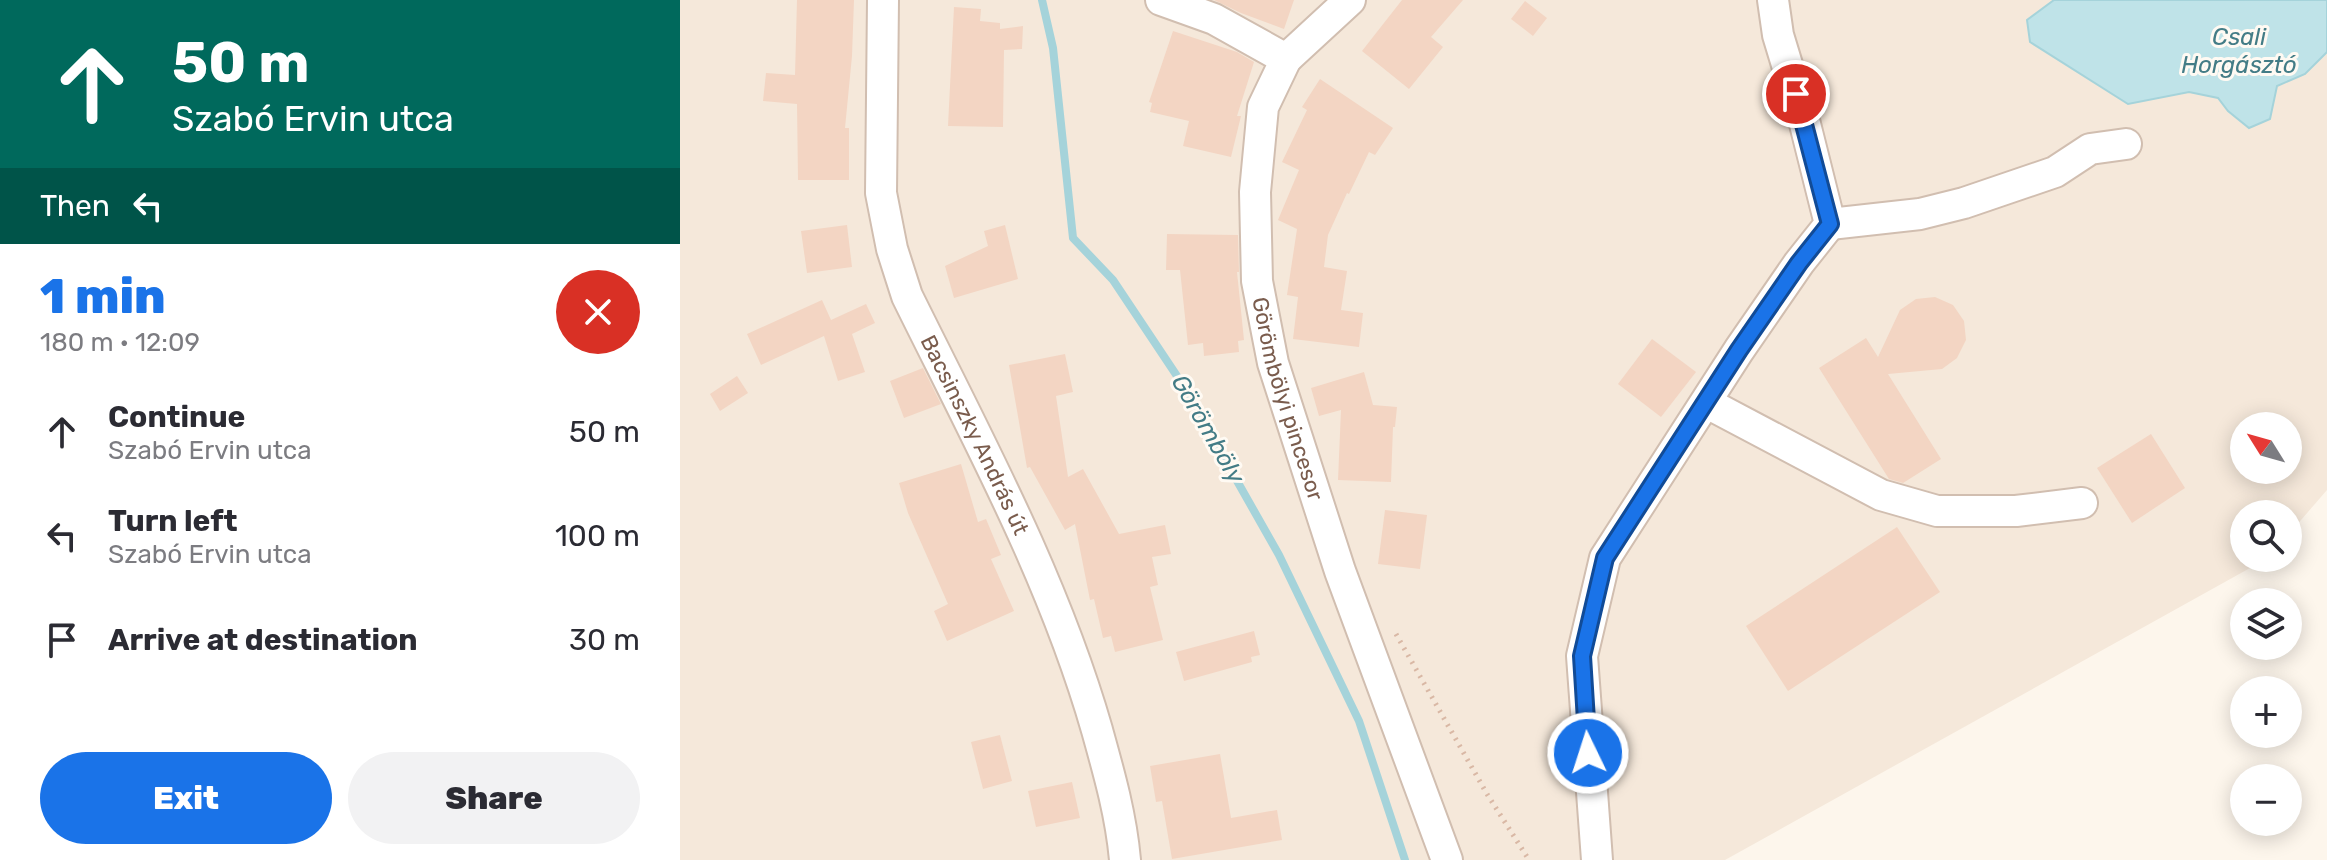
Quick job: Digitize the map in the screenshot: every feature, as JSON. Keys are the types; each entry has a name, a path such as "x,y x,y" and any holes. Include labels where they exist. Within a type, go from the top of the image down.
{"street":[{"name":"Bacsinszky András út","path":"883,0 881,193 892,249 907,296 1050,592 1082,678 1114,789 1125,860"},
{"path":"1161,0 1214,19 1286,59 1350,0"},
{"path":"1773,0 1778,35 1805,124 1830,224"},
{"name":"Görömbölyi pincesor","path":"1286,59 1263,107 1255,192 1257,281 1270,350 1340,571 1447,860"},
{"path":"1597,860 1582,656 1605,558 1799,263 1830,224 1920,214 1964,203 2055,172 2090,149 2126,144"},
{"path":"1707,403 1881,495 1937,511 2016,511 2082,503"}],"path":[{"path":"1390,624 1487,794 1529,860"}],"shaded area":[{"path":"680,0 2327,0 2327,490 2302,519 2302,500 2230,500 2230,572 2243,572 1725,860 680,860"}],"water":[{"name":"Csali Horgásztó","path":"2054,0 2327,0 2327,52 2305,74 2277,86 2270,119 2249,128 2218,98 2189,92 2128,104 2030,42 2027,20"}],"building":[{"path":"797,0 854,0 845,128 849,128 849,180 798,180 797,104 763,101 766,73 795,75"},
{"path":"1214,0 1294,0 1284,29"},
{"path":"1402,0 1463,0 1431,37 1443,47 1409,89 1362,51"},
{"path":"1525,1 1547,18 1533,36 1511,19"},
{"path":"954,7 981,9 980,21 1000,23 1000,29 1023,26 1022,49 1004,50 1003,127 948,126"},
{"path":"1173,31 1237,52 1254,62 1237,116 1241,116 1231,157 1183,146 1189,121 1150,112 1152,103 1149,102"},
{"path":"1320,79 1393,128 1375,155 1369,152 1328,235 1324,267 1347,271 1341,310 1363,313 1359,347 1293,339 1298,297 1287,295 1297,229 1278,220 1299,170 1282,162 1307,110 1302,107"},
{"path":"847,225 852,267 807,273 801,231"},
{"path":"1005,225 1018,279 954,298 945,266 988,246 984,231"},
{"path":"1167,234 1238,235 1237,272 1244,340 1238,341 1239,352 1204,356 1203,343 1188,345 1180,270 1166,270"},
{"path":"1935,297 1953,305 1964,321 1966,340 1957,358 1942,369 1888,374 1941,459 1903,483 1889,479 1819,368 1866,338 1878,357 1900,310 1916,299"},
{"path":"822,300 831,320 866,304 875,323 852,334 865,372 838,381 824,336 761,365 747,334"},
{"path":"1652,339 1696,372 1661,417 1618,384"},
{"path":"1065,354 1073,392 1056,396 1068,477 1083,469 1119,534 1165,525 1171,554 1152,557 1158,585 1150,587 1163,640 1115,652 1111,636 1103,638 1094,599 1090,600 1075,524 1065,530 1030,467 1027,468 1009,365"},
{"path":"923,368 941,404 904,418 890,381"},
{"path":"1364,372 1373,405 1397,407 1391,482 1338,480 1341,410 1319,416 1311,388"},
{"path":"737,376 748,393 720,411 710,394"},
{"path":"2151,434 2185,488 2132,523 2097,468"},
{"path":"961,464 978,522 986,519 1001,555 991,559 1014,611 947,641 934,611 948,604 908,513 899,483"},
{"path":"1385,510 1427,515 1420,569 1378,564"},
{"path":"1897,527 1940,592 1788,691 1746,626"},
{"path":"1254,631 1260,655 1251,657 1252,662 1184,681 1176,652"},
{"path":"1000,735 1012,781 983,789 971,742"},
{"path":"1220,754 1231,818 1277,810 1282,840 1172,859 1162,801 1156,802 1150,766"},
{"path":"1072,782 1080,818 1036,827 1028,791"}],"waterway":[{"name":"Görömböly","path":"1042,0 1053,48 1073,238 1113,280 1181,382 1279,555 1359,721 1405,860"}],"route":[{"path":"1588,753 1582,656 1605,558 1739,350 1830,224 1796,94"}]}
